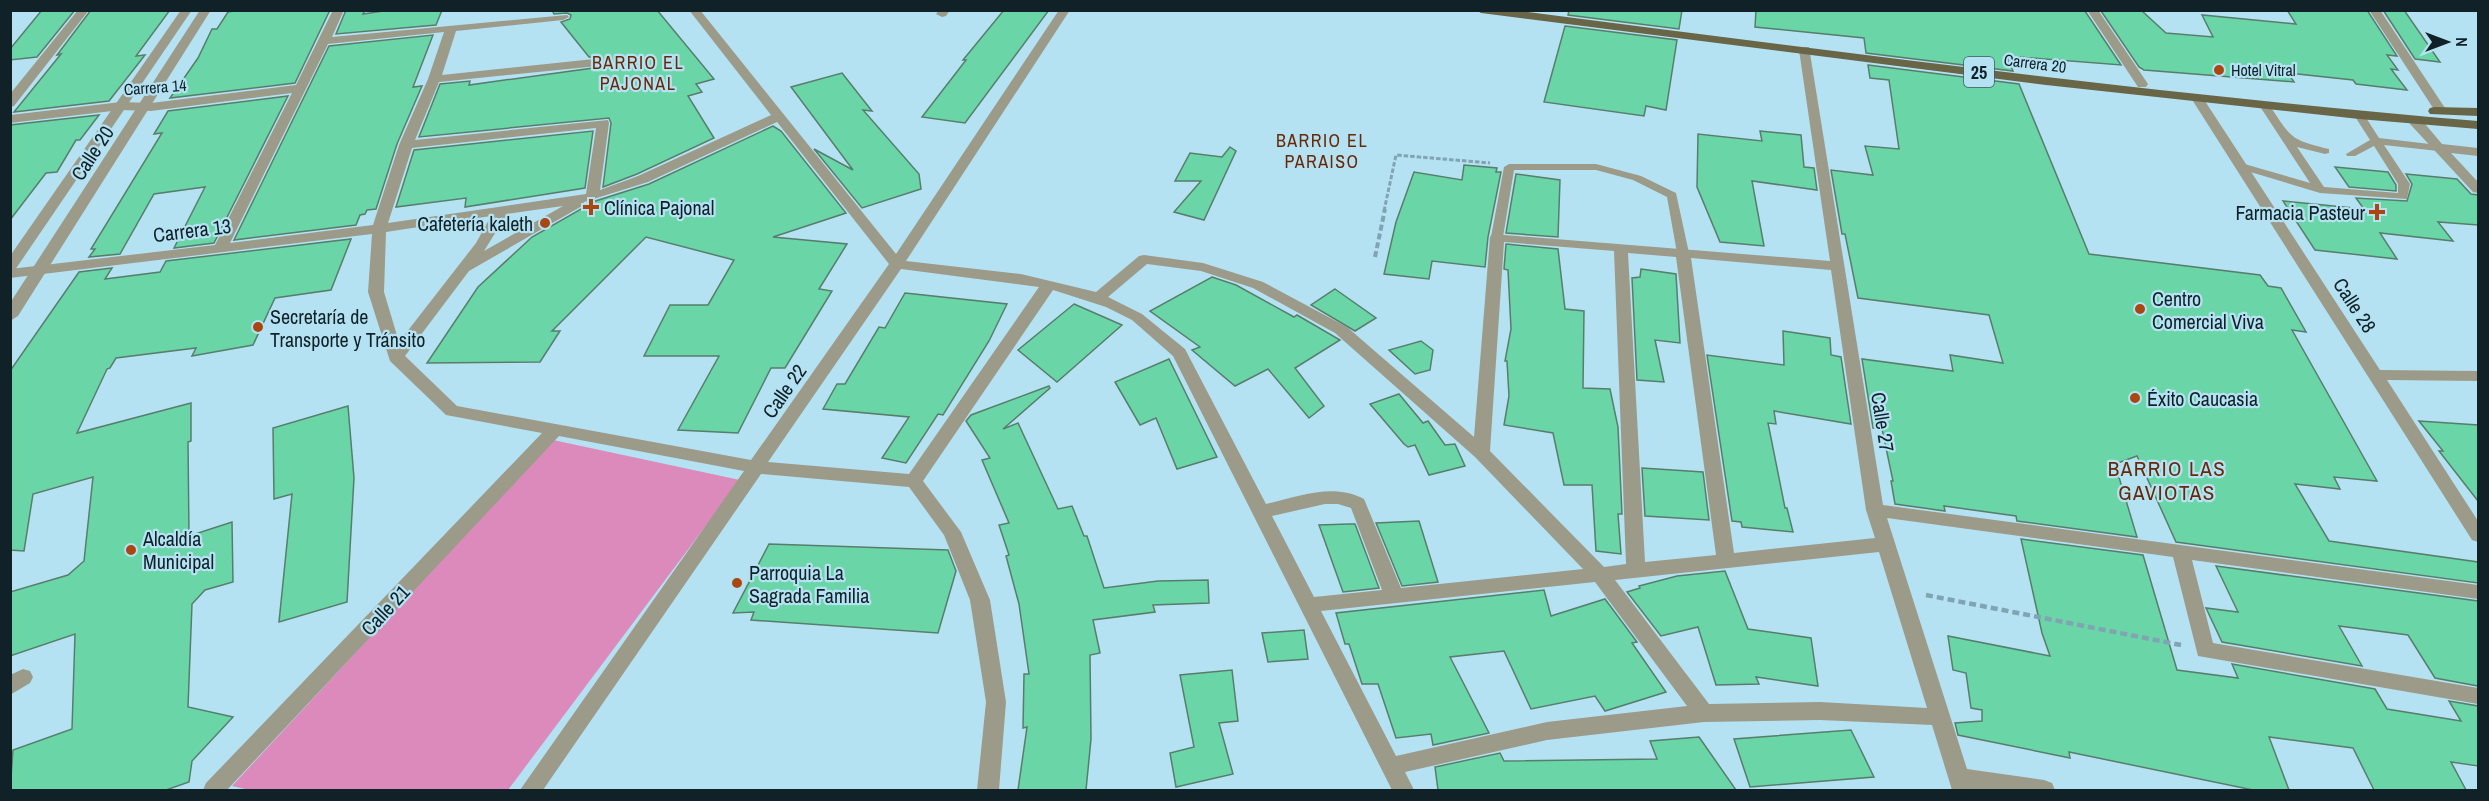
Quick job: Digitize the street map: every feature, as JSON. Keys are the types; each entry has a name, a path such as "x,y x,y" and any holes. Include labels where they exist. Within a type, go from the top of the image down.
{"main road":[{"name":"Carrera 20","path":"1481,10 2197,98 2415,121 2478,125"},
{"name":"Carrera 20","path":"1550,10 2210,92 2478,112"}],"street":[{"path":"10,103 84,10"},
{"name":"Calle 20","path":"10,267 187,10"},
{"name":"Calle 20","path":"10,316 206,10"},
{"path":"221,247 339,10"},
{"path":"694,10 897,264 1049,284 1098,298 1138,318 1179,353 1403,790"},
{"name":"Calle 22","path":"531,790 897,264 1065,10"},
{"path":"2092,10 2142,84"},
{"path":"2374,10 2441,111"},
{"path":"324,41 563,17"},
{"path":"451,28 434,80 406,146 379,229 376,292 396,357 452,411 756,467 914,481 952,532 980,600 996,702 988,790"},
{"name":"Calle 27","path":"1805,50 1875,510 1961,784"},
{"path":"434,80 594,63"},
{"name":"Carrera 14","path":"10,119 301,88"},
{"name":"Calle 28","path":"2197,98 2478,535"},
{"path":"459,273 589,198 643,179 779,116"},
{"path":"2415,121 2478,189"},
{"path":"406,146 603,123 589,198"},
{"path":"2438,148 2478,152"},
{"name":"Carrera 13","path":"10,274 379,229 589,198"},
{"path":"396,357 482,244 502,210"},
{"path":"1481,453 1497,237 1837,266"},
{"path":"1621,248 1636,570"},
{"path":"1683,253 1726,561"},
{"path":"1098,298 1144,259 1203,267 1258,285 1341,330 1481,453 1600,574 1704,713"},
{"path":"914,481 1049,284"},
{"path":"2375,375 2478,376"},
{"name":"Calle 21","path":"214,790 555,430"},
{"path":"1261,512 1336,496 1353,499 1358,504 1394,595"},
{"path":"1875,510 2478,592"},
{"path":"1308,605 1885,544"},
{"path":"2181,552 2205,650 2478,696"},
{"path":"1391,766 1547,731 1704,713 1820,711 1940,717"},
{"path":"1961,784 2044,790"}],"lane":[{"path":"2264,105 2320,190"},
{"path":"2241,166 2320,190 2403,197 2404,184 2359,115"},
{"path":"2284,137 2307,147 2325,151"},
{"path":"2351,154 2376,141 2438,148"},
{"path":"1497,237 1509,167 1596,167 1637,177 1672,195 1683,253"}],"path":[{"path":"1375,257 1396,155 1483,162 1509,167"},
{"path":"1900,590 2205,650"}],"shaded area":[{"path":"553,440 740,480 508,790 250,790 232,786"}],"building":[{"path":"42,10 75,10 37,57 10,60 10,49"},
{"path":"91,10 170,10 136,56 145,55 109,101 14,112 61,54 57,55"},
{"path":"330,10 295,83 170,98 198,58 212,29 217,29 228,12"},
{"path":"346,10 365,10 363,14 390,10 442,10 436,25 336,34"},
{"path":"552,10 657,10 714,79 696,84 702,92 688,96 714,138 637,174 603,187 611,123 609,118 419,137 440,84 470,81 469,85 600,67 601,61 595,57 589,57 561,22 570,19 571,15 554,14"},
{"path":"1004,10 1049,10 965,123 922,117 966,60 963,60"},
{"path":"1569,10 1682,10 1679,29 1568,15"},
{"path":"1756,10 2085,11 2121,65 2007,56 2013,71 1866,53 1864,38 1755,27"},
{"path":"2287,10 2367,10 2397,56 2387,55 2398,70 2391,69 2407,90 2356,84 2353,80 2288,73 2294,82 2144,70 2139,67 2101,11 2142,11 2166,33 2213,37 2202,15 2296,24"},
{"path":"2383,10 2404,10 2440,62 2415,59"},
{"path":"1565,26 1677,40 1666,110 1646,106 1644,116 1544,102"},
{"path":"433,35 413,87 422,86 397,144 376,209 367,210 365,214 360,215 356,225 234,240 329,46"},
{"name":"Centro Comercial Viva","path":"1868,65 2019,84 2089,254 2260,275 2268,286 2281,288 2306,332 2292,330 2377,481 2334,477 2340,489 2295,484 2329,541 2478,562 2478,583 2176,542 2137,456 2115,464 2137,537 2017,521 2016,516 1944,506 1945,511 1895,504 1891,481 1893,481 1882,429 1873,428 1862,359 1953,371 1950,355 2003,363 1989,315 1858,298 1845,234 1842,234 1831,170 1873,175 1865,146 1899,149 1889,80 1870,78"},
{"path":"842,73 872,111 863,110 919,174 921,189 862,208 814,149 853,170 791,87"},
{"path":"288,96 214,243 174,248 205,187 154,194 120,254 89,257 95,249 91,249 162,133 154,134 168,111"},
{"path":"99,115 80,140 76,140 57,172 46,173 10,220 10,125"},
{"path":"773,126 781,131 846,213 773,237 847,244 819,289 832,291 785,368 771,368 738,433 678,430 719,356 644,356 670,305 708,305 734,260 646,237 552,331 560,331 540,362 427,363 478,287 532,237 583,208 586,204 649,184"},
{"path":"593,131 585,188 465,207 466,198 396,207 414,150"},
{"path":"1760,131 1801,135 1804,167 1814,168 1817,190 1752,181 1764,246 1720,242 1697,187 1698,134 1762,141"},
{"path":"1230,147 1236,151 1204,220 1174,212 1201,181 1175,181 1190,153 1222,157"},
{"path":"1464,165 1497,168 1496,172 1501,172 1488,237 1485,267 1432,261 1429,279 1384,274 1396,222 1414,172 1462,180"},
{"path":"2335,167 2388,172 2396,185 2396,191 2349,187"},
{"path":"1516,174 1560,180 1558,237 1506,233"},
{"path":"2406,174 2457,179 2471,194 2478,195 2478,225 2438,222 2453,241 2380,233 2397,259 2315,250 2283,201 2364,209 2356,198 2407,201 2412,184"},
{"path":"351,239 331,290 275,298 253,345 192,356 196,348 116,358 107,369 77,433 191,403 191,441 188,442 189,536 232,522 233,582 205,590 192,604 188,707 233,717 192,761 189,782 166,790 10,790 13,750 72,729 75,634 10,656 10,592 68,575 84,561 93,477 33,494 24,551 10,550 10,371 79,272 112,268 105,279 160,272 166,261"},
{"path":"1506,244 1558,249 1565,309 1584,311 1583,388 1610,389 1618,427 1622,514 1618,514 1621,554 1596,551 1592,485 1564,485 1553,433 1504,425 1509,396 1507,361 1505,361 1511,329 1508,270 1504,269"},
{"path":"1641,269 1676,274 1680,343 1655,340 1664,382 1637,380 1632,278 1640,277"},
{"path":"1212,277 1236,285 1294,317 1297,315 1340,340 1295,368 1324,406 1309,418 1268,369 1235,386 1192,350 1200,347 1150,311"},
{"path":"1335,289 1376,318 1355,331 1311,305"},
{"path":"905,293 1007,304 989,341 943,415 938,414 906,463 882,458 909,417 823,409 837,384 845,384 879,327 885,328"},
{"path":"1074,304 1122,325 1057,382 1018,350"},
{"path":"1783,331 1830,338 1831,355 1841,357 1851,424 1774,411 1776,424 1768,423 1785,508 1787,508 1793,532 1742,527 1741,522 1732,521 1707,355 1784,365"},
{"path":"1421,341 1433,350 1430,370 1415,374 1389,350"},
{"path":"1169,359 1217,457 1177,469 1156,418 1140,425 1115,382"},
{"path":"1049,386 1050,388 1003,429 1018,423 1058,509 1072,506 1084,536 1087,536 1104,588 1158,581 1208,580 1209,603 1153,605 1155,612 1093,620 1100,653 1090,655 1091,739 1086,790 1018,790 1027,727 1023,728 1024,674 1029,674 1019,604 1006,556 1009,555 999,525 1009,523 982,460 990,458 966,421 971,415"},
{"path":"1399,394 1423,423 1428,421 1445,445 1455,444 1465,466 1429,475 1415,445 1408,447 1404,444 1370,404"},
{"path":"348,406 354,478 347,602 279,622 292,494 274,499 273,428"},
{"path":"2419,421 2478,425 2478,501 2439,451 2443,451"},
{"path":"1642,468 1703,472 1709,520 1645,516"},
{"path":"1419,521 1438,582 1402,586 1376,523"},
{"path":"1355,524 1379,588 1343,592 1319,525"},
{"path":"2021,539 2143,555 2177,670 2238,678 2232,664 2375,689 2387,709 2461,721 2449,701 2478,706 2478,766 2451,762 2466,790 2374,790 2353,748 2269,737 2289,790 2253,790 2069,752 2070,758 1958,735 1955,723 1982,721 1982,710 1971,708 1966,673 1953,670 1948,636 2050,656 2042,633"},
{"path":"769,544 948,550 956,571 938,633 751,620 754,612 733,613"},
{"path":"2216,566 2478,601 2478,686 2435,678 2408,635 2339,626 2362,666 2222,642 2206,608 2238,612"},
{"path":"1725,571 1748,629 1811,638 1818,686 1756,677 1759,684 1716,685 1698,627 1661,636 1627,592 1640,588 1639,586 1677,576"},
{"path":"1544,590 1551,616 1605,599 1637,642 1632,643 1666,692 1605,711 1595,696 1531,709 1504,651 1450,657 1489,733 1433,745 1431,734 1396,738 1378,684 1362,684 1349,644 1345,644 1336,613"},
{"path":"1304,630 1308,659 1268,662 1262,633"},
{"path":"1232,670 1238,721 1219,723 1233,774 1176,787 1170,753 1194,747 1180,675"},
{"path":"1851,730 1874,777 1750,787 1734,739"},
{"path":"1699,737 1736,790 1438,790 1435,767 1500,753 1504,761 1657,759 1650,741"}],"place":[{"name":"Hotel Vitral","path":"2219,70"},
{"name":"Clínica Pajonal","path":"591,207"},
{"name":"Farmacia Pasteur","path":"2377,212"},
{"name":"Cafetería kaleth","path":"545,223"},
{"name":"Centro Comercial Viva","path":"2140,309"},
{"name":"Secretaría de Transporte y Tránsito","path":"258,327"},
{"name":"Éxito Caucasia","path":"2135,398"},
{"name":"Alcaldía Municipal","path":"131,550"},
{"name":"Parroquia La Sagrada Familia","path":"737,583"}],"district":[{"name":"BARRIO EL PAJONAL","path":"638,72"},
{"name":"BARRIO EL PARAISO","path":"1322,150"},
{"name":"BARRIO LAS GAVIOTAS","path":"2167,480"}]}
